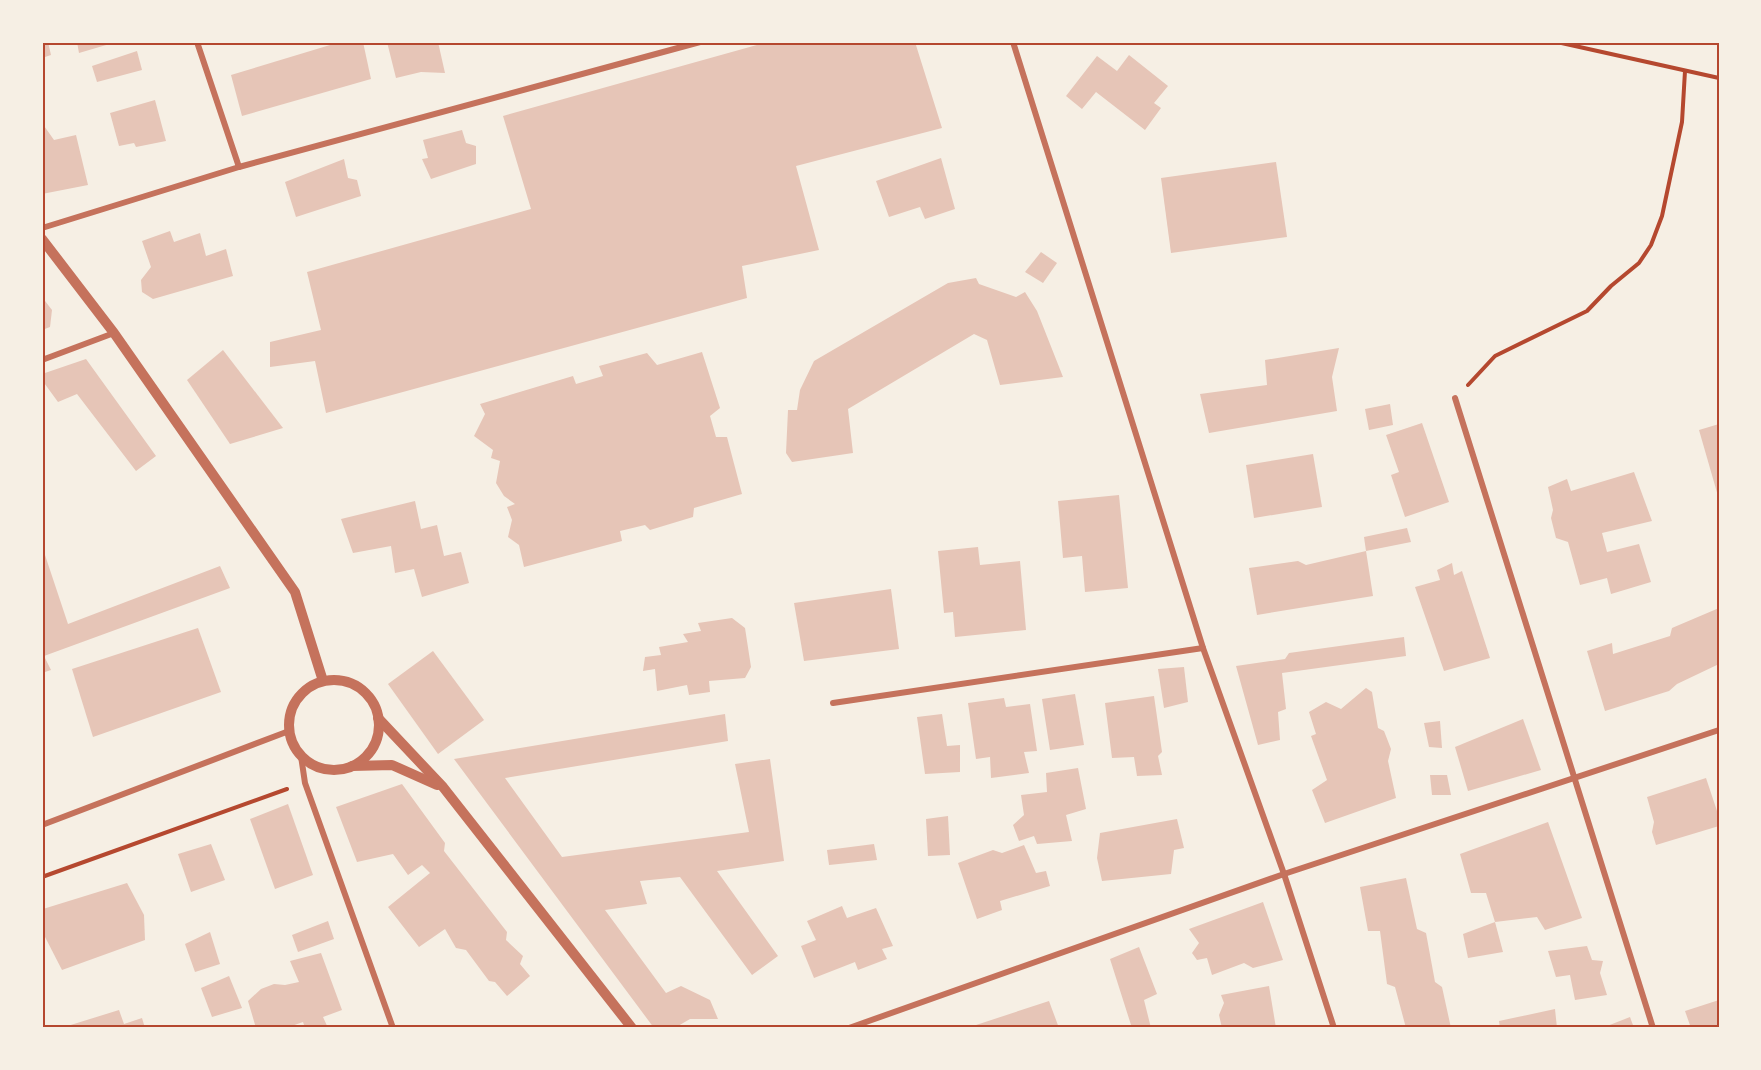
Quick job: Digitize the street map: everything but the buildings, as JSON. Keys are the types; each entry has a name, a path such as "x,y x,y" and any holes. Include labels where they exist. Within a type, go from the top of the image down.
{"street":[{"path":"197,42 239,167"},
{"path":"42,228 239,167 700,42"},
{"path":"1013,42 1203,648 1284,874 1334,1028"},
{"path":"42,239 114,333 295,592 323,681"},
{"path":"42,360 114,333"},
{"path":"1455,399 1653,1028"},
{"path":"833,703 1203,648"},
{"path":"352,766 365,757 374,746 378,732 378,718 372,702 360,688 349,682 323,681 306,690 293,705 289,731 293,744 301,756 313,765 326,769 392,765 443,787"},
{"path":"378,718 443,787 633,1028"},
{"path":"849,1028 1284,874 1719,730"},
{"path":"42,825 289,731"},
{"path":"301,756 305,783 393,1028"}],"path":[{"path":"1557,42 1719,78"},
{"path":"1455,399 1495,356 1587,311 1611,286 1639,263 1651,245 1662,216 1682,122 1685,71"},
{"path":"42,877 305,783"}]}
